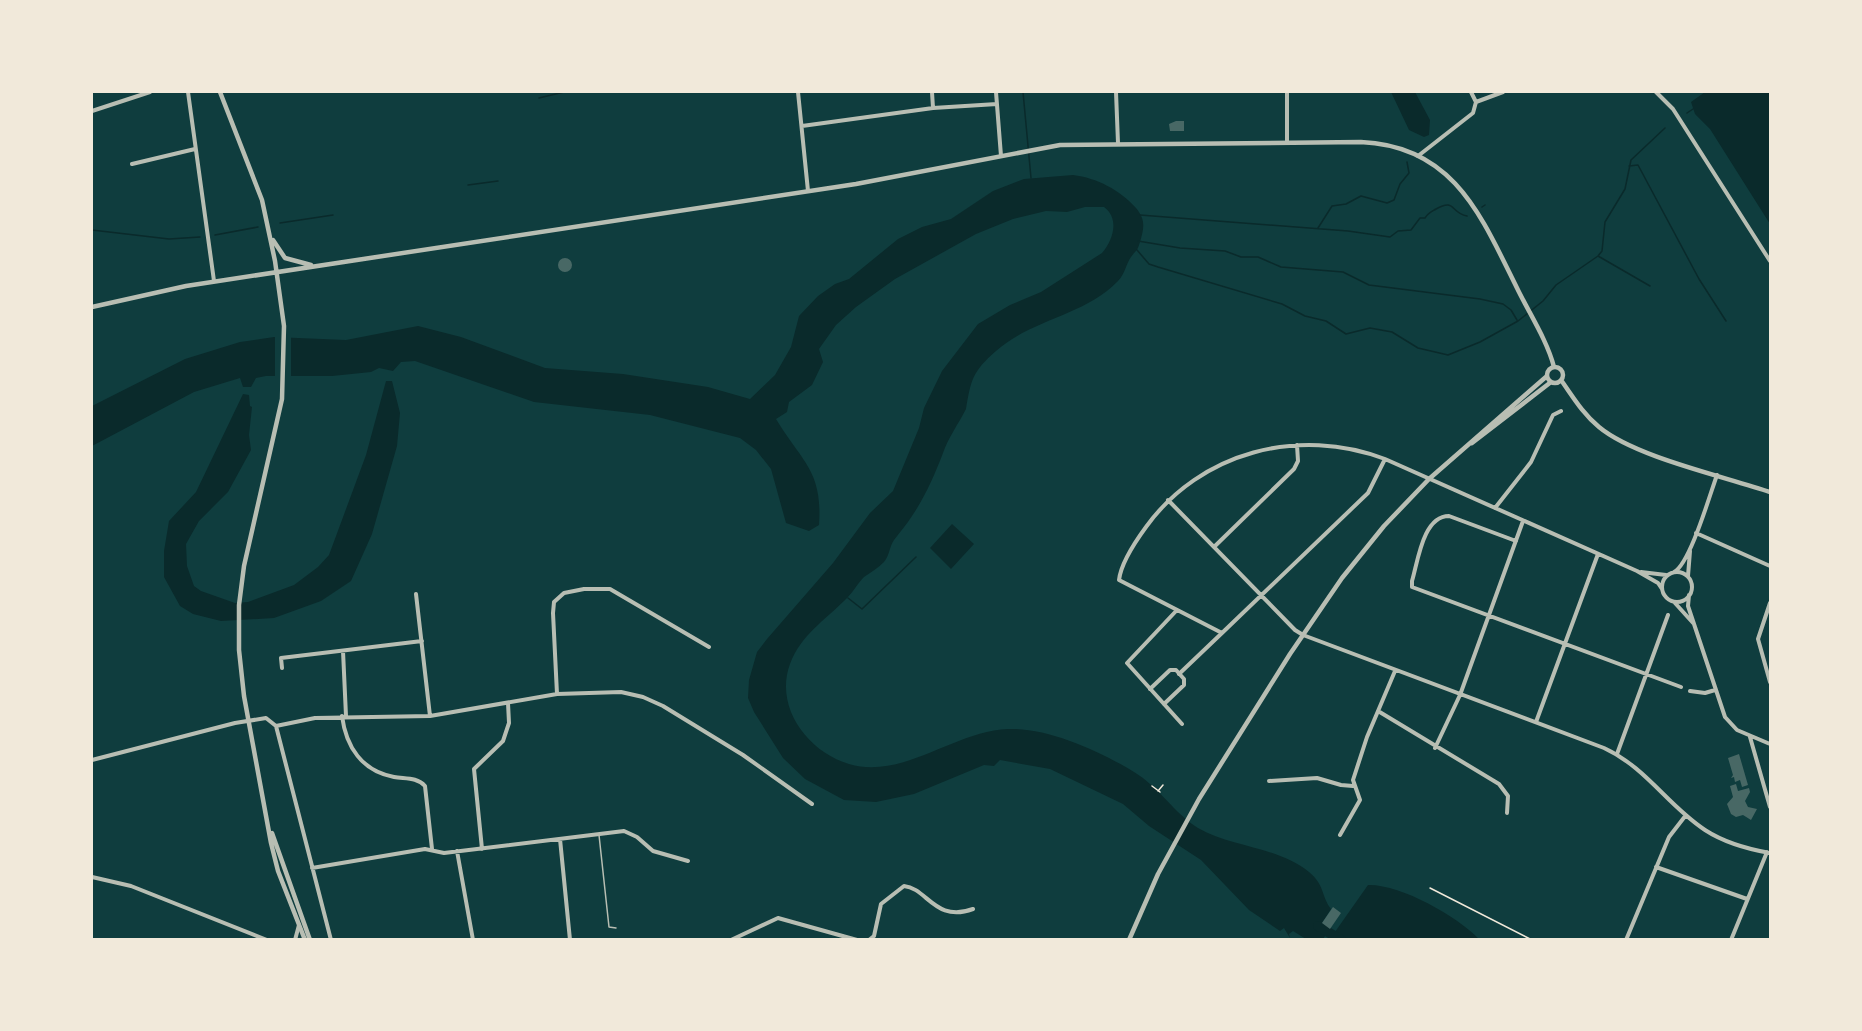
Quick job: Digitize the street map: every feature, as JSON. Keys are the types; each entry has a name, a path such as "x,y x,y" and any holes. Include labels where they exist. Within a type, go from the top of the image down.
{"street":[{"path":"92,111 150,92"},
{"path":"188,92 214,281"},
{"path":"220,92 255,179 270,234 282,308 285,354 282,399 241,589 238,632 240,667 248,720 278,871 305,939"},
{"path":"798,92 808,191"},
{"path":"932,92 933,108"},
{"path":"996,92 1001,156"},
{"path":"1116,92 1118,143"},
{"path":"1287,92 1287,142"},
{"path":"1418,156 1473,113 1476,102 1471,92"},
{"path":"1476,102 1503,92"},
{"path":"1656,92 1673,109 1770,261"},
{"path":"802,126 933,108 997,104"},
{"path":"92,307 145,293 214,281 808,191 1033,149 1072,144 1377,143 1418,156 1445,173 1470,200 1527,309 1554,367 1562,371 1561,380 1585,413 1612,436 1634,447 1770,492"},
{"path":"132,164 195,149"},
{"path":"270,234 285,258 316,266"},
{"path":"1129,939 1158,874 1191,813 1303,635 1363,551 1429,479 1547,376 1549,369 1554,367"},
{"path":"1547,376 1551,382"},
{"path":"1462,449 1499,424 1551,382 1561,380"},
{"path":"1495,508 1531,462 1553,415 1560,411"},
{"path":"1214,547 1294,469 1298,461 1297,445"},
{"path":"1222,633 1119,580 1140,535 1168,500 1192,480 1227,461 1259,450 1297,445 1347,449 1384,459 1637,571 1658,583 1672,601 1682,607 1694,624"},
{"path":"1179,674 1368,493 1384,459"},
{"path":"1662,589 1663,581 1682,566 1717,474"},
{"path":"1168,500 1261,596 1303,635 1617,754 1639,768 1686,815 1717,837 1742,847 1769,852 1731,939"},
{"path":"1516,541 1449,516 1438,518 1429,527 1412,580 1412,587 1681,687"},
{"path":"1436,748 1460,694 1523,521"},
{"path":"1696,533 1770,566"},
{"path":"1691,547 1688,578 1691,586 1687,603 1727,720 1734,728 1770,744"},
{"path":"1536,722 1598,554"},
{"path":"1637,571 1660,576 1682,573 1688,578"},
{"path":"557,694 553,613 554,602 564,593 584,589 610,589 709,647"},
{"path":"416,594 430,716"},
{"path":"1672,601 1681,601 1689,595"},
{"path":"1770,603 1758,639 1770,682"},
{"path":"1177,610 1127,662 1182,724"},
{"path":"1617,754 1668,615"},
{"path":"282,668 281,658 422,641"},
{"path":"343,651 344,716 348,743 363,762 383,774 417,780 425,786 432,849"},
{"path":"1150,689 1170,670 1184,679 1184,685 1164,704"},
{"path":"1340,835 1360,800 1353,786 1378,711 1395,671"},
{"path":"1690,691 1705,693 1715,690"},
{"path":"276,726 315,718 344,716 430,716 557,694 621,692 649,699 671,711 743,755 812,804"},
{"path":"482,849 474,769 503,741 509,723 508,702"},
{"path":"1378,711 1499,784 1508,796 1507,813"},
{"path":"92,760 248,720 268,719 276,726 331,939"},
{"path":"1749,736 1770,807"},
{"path":"1269,781 1317,778 1353,786"},
{"path":"1626,939 1672,831 1686,815"},
{"path":"269,825 310,939"},
{"path":"312,868 363,857 432,849 440,852 482,849 624,831 637,837 653,851 688,861"},
{"path":"560,839 570,939"},
{"path":"457,851 473,939"},
{"path":"1656,867 1747,899"},
{"path":"92,877 132,886 267,939"},
{"path":"869,939 874,936 881,904 904,886 910,886 929,902 946,910 961,913 973,909"},
{"path":"731,939 778,918 857,939"},
{"path":"295,939 299,925"}],"lane":[{"path":"599,834 609,927 616,928"}],"path":[{"path":"1152,786 1159,791 1163,785"},
{"path":"1430,888 1532,939"}],"water":[{"path":"1391,92 1415,92 1430,120 1429,135 1424,137 1409,130"},
{"path":"1705,92 1770,92 1770,224 1710,129 1695,114 1691,102"},
{"path":"1073,175 1108,186 1136,208 1143,224 1137,249 1120,278 1104,293 1010,340 988,358 977,371 971,383 966,409 917,509 892,543 886,559 864,577 848,598 814,629 795,654 786,680 791,711 798,726 820,749 849,764 869,767 889,766 968,738 1008,729 1040,732 1074,742 1121,764 1143,778 1181,815 1198,828 1226,840 1283,857 1309,872 1318,881 1331,909 1322,923 1330,929 1323,939 1306,939 1293,931 1289,934 1290,938 1284,928 1280,931 1249,910 1201,860 1149,826 1123,804 1050,769 1000,760 994,766 984,765 914,794 876,802 844,800 805,779 783,758 754,712 748,698 749,680 757,652 833,563 870,513 893,491 919,428 924,408 942,371 978,324 1010,305 1041,292 1102,253 1113,230 1112,217 1104,207 1085,207 1067,212 1046,211 1013,219 976,234 895,279 856,307 836,325 819,349 823,362 812,385 789,402 787,412 776,419 802,456 814,478 819,506 819,525 809,531 786,523 771,469 756,450 740,438 650,415 534,402 415,361 401,362 393,371 379,368 371,372 332,376 266,376 256,378 251,387 243,387 240,378 194,392 92,446 92,406 185,359 240,342 274,337 346,340 418,326 461,337 545,368 623,374 708,387 750,399 775,375 791,347 799,316 818,296 835,284 849,279 898,239 922,227 951,219 993,191 1024,179"},
{"path":"386,381 392,381 400,413 397,446 372,534 351,581 321,601 274,618 221,621 193,614 180,606 164,577 164,551 169,521 196,492 243,394 249,395 252,407 249,435 251,450 228,492 199,521 186,544 187,566 194,586 201,591 235,603 248,602 294,585 318,567 329,555 366,455"},
{"path":"952,524 974,544 951,569 930,548"},
{"path":"1368,885 1396,890 1427,903 1457,921 1479,939 1330,939"}],"pier":[{"path":"275,334 291,334 291,378 275,378"}],"building":[{"path":"1184,121 1184,131 1170,131 1169,124"},
{"path":"565,258 570,260 572,265 570,270 565,272 560,270 558,265 560,260"},
{"path":"1739,754 1748,785 1742,787 1740,780 1735,782 1734,777 1731,778 1733,775 1728,758"},
{"path":"1736,784 1738,791 1749,788 1750,792 1745,801 1748,807 1757,809 1751,820 1743,815 1736,817 1731,814 1727,804 1733,797 1730,786"},
{"path":"1333,907 1341,913 1330,929 1322,923"}],"waterway":[{"path":"539,98 564,92"},
{"path":"1023,92 1031,178"},
{"path":"1687,113 1693,109"},
{"path":"1137,250 1149,264 1282,304 1305,316 1326,321 1346,334 1370,328 1392,332 1418,348 1448,355 1480,342 1518,321 1543,301 1556,285 1598,256 1602,251 1605,222 1625,189 1631,160 1665,128"},
{"path":"1318,228 1332,206 1346,204 1361,196 1387,203 1394,200 1400,184 1409,173 1407,162"},
{"path":"1629,166 1638,165 1699,279 1726,321"},
{"path":"468,185 498,181"},
{"path":"1140,215 1348,231 1390,237 1398,231 1411,230 1420,218 1425,218 1442,206 1450,206 1467,216"},
{"path":"280,223 333,215"},
{"path":"215,235 258,227"},
{"path":"92,230 169,239 200,237"},
{"path":"1138,241 1180,248 1225,251 1241,257 1258,257 1281,267 1343,272 1369,285 1480,299 1503,304 1511,310 1517,320"},
{"path":"1598,256 1650,286"},
{"path":"848,598 862,609 916,557"},
{"path":"1318,926 1341,940"}]}
